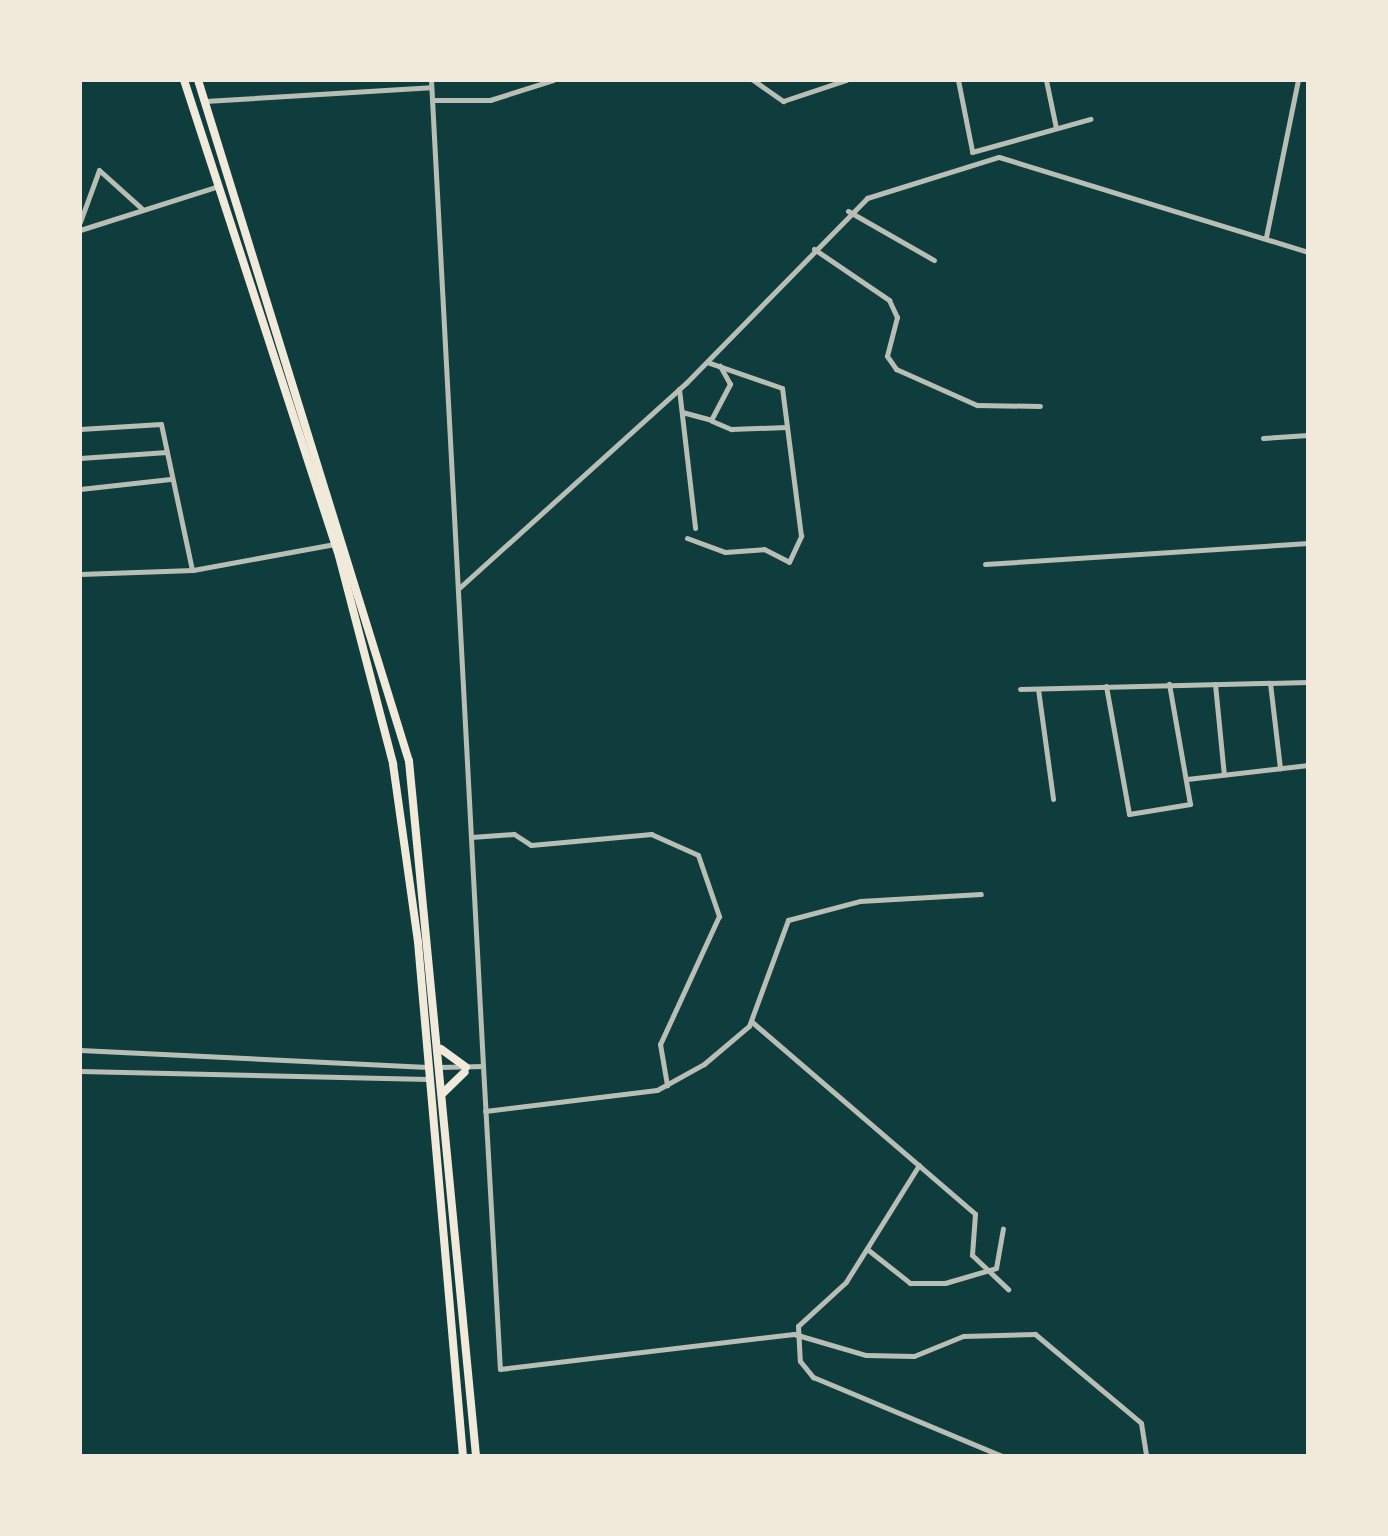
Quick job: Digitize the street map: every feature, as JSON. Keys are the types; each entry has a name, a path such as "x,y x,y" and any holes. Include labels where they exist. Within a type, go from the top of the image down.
{"highway":[{"path":"184,80 335,544 407,841 463,1456"},
{"path":"198,80 397,713 420,832 476,1456"},
{"path":"440,1048 468,1069 443,1092"}],"street":[{"path":"432,100 490,100 553,80"},
{"path":"753,80 783,101 846,80"},
{"path":"958,80 973,155"},
{"path":"1046,80 1056,128"},
{"path":"1266,237 1298,80"},
{"path":"205,101 431,84 500,1369 794,1334 866,1355 914,1356 964,1336 1035,1334 1141,1422 1146,1456"},
{"path":"458,589 707,362 848,211 973,155 1090,119"},
{"path":"973,155 1022,163 1308,252"},
{"path":"80,226 99,170 144,209"},
{"path":"80,226 219,186"},
{"path":"848,211 934,260"},
{"path":"814,249 889,300 897,317 888,356 896,370 978,404 1040,406"},
{"path":"687,538 725,552 764,549 788,562 802,536 780,382 707,362"},
{"path":"711,420 730,384 720,366"},
{"path":"679,389 695,528"},
{"path":"682,412 730,429 786,427"},
{"path":"80,429 160,422 192,570"},
{"path":"1263,438 1308,435"},
{"path":"80,458 167,452"},
{"path":"80,490 170,479"},
{"path":"985,564 1308,543"},
{"path":"80,574 192,570 335,544"},
{"path":"1020,689 1308,682"},
{"path":"1270,683 1280,768"},
{"path":"1106,686 1124,812 1188,807 1187,779 1169,684"},
{"path":"1214,684 1224,775"},
{"path":"1038,689 1052,799"},
{"path":"1187,779 1308,765"},
{"path":"471,837 514,834 531,844 651,834 698,854 719,916 660,1044 667,1085"},
{"path":"485,1111 667,1085 729,1048 751,1022 788,920 860,901 981,894"},
{"path":"751,1022 975,1214 972,1255 1008,1288"},
{"path":"80,1050 468,1069"},
{"path":"80,1071 428,1079 483,1066"},
{"path":"794,1334 867,1250 919,1165"},
{"path":"867,1250 910,1283 986,1270 1002,1262 1003,1230"},
{"path":"794,1334 813,1377 1002,1456"}]}
